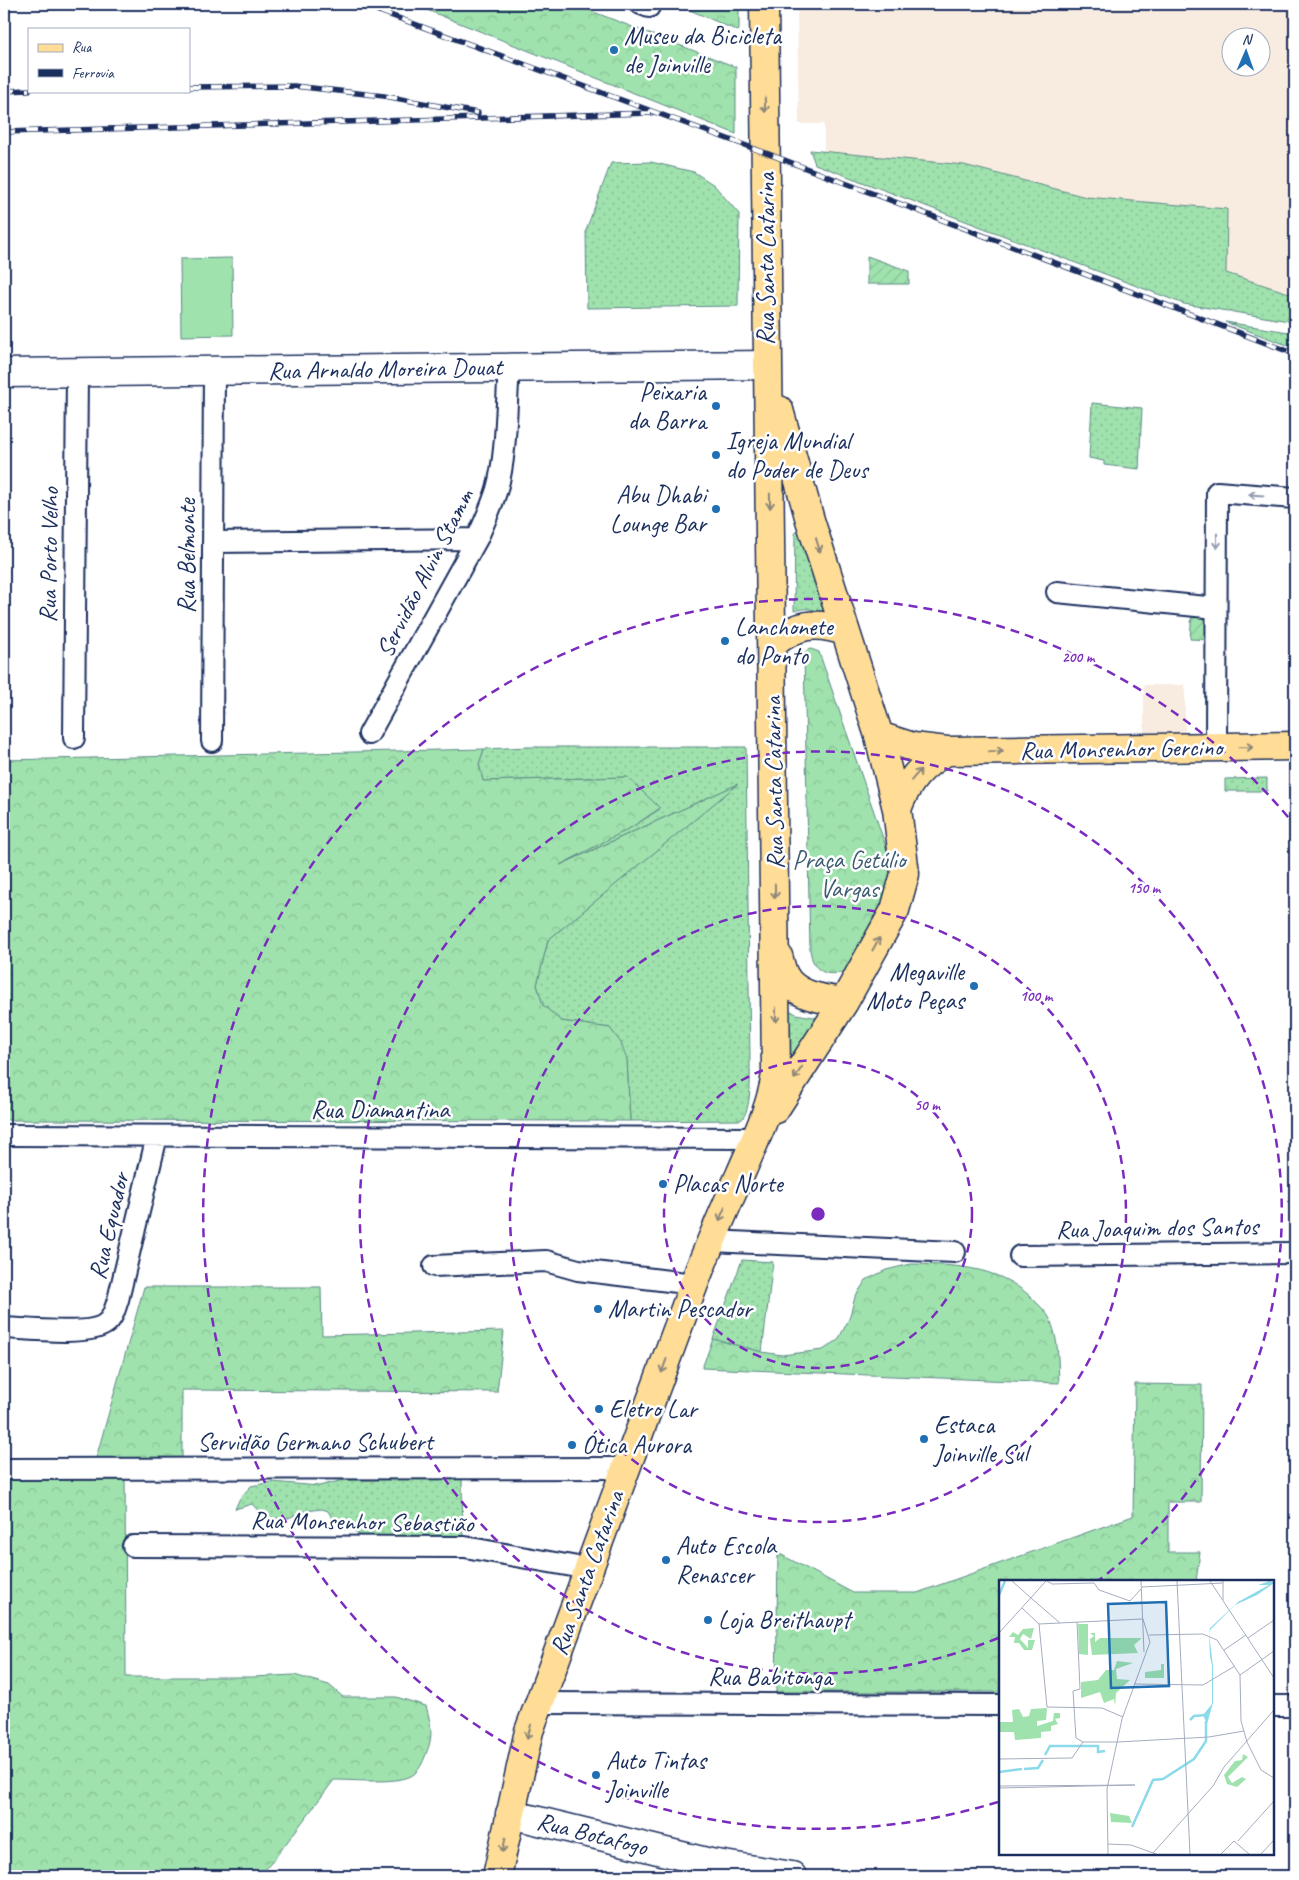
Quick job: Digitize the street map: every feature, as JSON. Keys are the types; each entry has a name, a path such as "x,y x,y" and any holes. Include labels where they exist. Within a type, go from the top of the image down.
{"main road":[{"name":"Rua Santa Catarina","path":"497,1876 528,1731 694,1284 756,1138 773,1092 776,1074 764,4"},
{"name":"Rua Santa Catarina","path":"756,1138 844,1002 895,910 905,874 898,809 879,736 788,449 767,365"},
{"path":"772,644 784,634 798,627 814,624 830,626 845,631"},
{"name":"Rua Monsenhor Gercino","path":"879,736 913,746 948,751 1295,746"},
{"path":"898,809 908,785 916,774 936,757 948,751"},
{"path":"776,949 784,975 793,986 807,994 844,1002"}],"street":[{"name":"Rua Arnaldo Moreira Douat","path":"4,374 767,365"},
{"name":"Servidão Alvin Stamm","path":"369,734 477,539 498,488 502,467 509,368"},
{"name":"Rua Belmonte","path":"212,741 214,371"},
{"name":"Rua Porto Velho","path":"74,738 77,373"},
{"path":"1216,747 1217,492 1295,498"},
{"path":"213,542 477,539"},
{"path":"1057,592 1216,608"},
{"name":"Rua Diamantina","path":"4,1135 756,1138"},
{"name":"Rua Equador","path":"4,1328 90,1330 105,1325 113,1314 118,1300 157,1136"},
{"path":"711,1241 954,1252"},
{"name":"Rua Joaquim dos Santos","path":"1020,1256 1295,1253"},
{"path":"434,1266 546,1261 578,1270 694,1284"},
{"name":"Servidão Germano Schubert","path":"4,1469 626,1468"},
{"name":"Rua Monsenhor Sebastião","path":"133,1546 465,1547 589,1569"},
{"name":"Rua Babitonga","path":"539,1703 999,1705"},
{"path":"1274,1706 1295,1706"},
{"name":"Rua Botafogo","path":"510,1814 711,1863 755,1872 792,1876"}],"shaded area":[{"path":"797,4 1295,4 1295,295 1226,273 1227,209 1086,197 964,165 824,152 824,124 799,124"},
{"path":"1144,685 1185,685 1185,733 1144,733"}],"green space":[{"path":"412,4 573,4 736,67 736,134"},
{"path":"676,4 739,4 739,30 738,31"},
{"path":"810,150 964,165 1086,197 1227,209 1226,273 1295,295 1295,322 1184,304 815,164"},
{"path":"651,162 694,172 714,185 739,214 738,306 587,308 586,230 611,163"},
{"path":"867,256 909,271 909,284 867,284"},
{"path":"232,258 233,335 181,336 180,259"},
{"path":"1225,322 1295,333 1295,348"},
{"path":"1092,403 1142,408 1139,469 1104,465 1104,461 1089,458"},
{"path":"795,533 799,533 827,619 812,609 794,611"},
{"path":"1192,611 1209,613 1209,640 1190,639"},
{"name":"Praça Getúlio Vargas","path":"811,649 819,652 885,844 891,869 889,887 878,914 854,958 847,968 838,974 826,973 816,967 810,950 804,654 807,650"},
{"path":"528,747 746,747 750,1084 747,1109 741,1120 630,1121 627,1060 610,1028 561,1021 543,1005 537,985 548,940 736,785 544,872 632,827 660,809 627,777 483,781 479,764 484,749"},
{"path":"484,749 479,764 483,781 627,777 660,808 632,827 560,865 738,784 548,940 537,985 543,1005 561,1021 610,1028 621,1043 627,1060 630,1121 4,1120 4,760"},
{"path":"1267,778 1267,791 1225,791 1225,779"},
{"path":"788,1009 796,1014 819,1018 786,1076"},
{"path":"742,1260 773,1262 762,1352 713,1339"},
{"path":"911,1264 946,1265 979,1270 1010,1282 1024,1291 1042,1308 1054,1329 1057,1344 1059,1383 702,1368 713,1339 762,1352 782,1355 823,1350 838,1340 849,1319 855,1297 866,1280 886,1270"},
{"path":"144,1287 321,1287 322,1335 504,1331 497,1392 182,1390 182,1466 125,1466 126,1677 253,1677 294,1675 329,1685 343,1697 396,1697 426,1706 430,1724 430,1741 420,1766 411,1776 385,1781 334,1780 272,1862 259,1876 4,1876 4,1480 91,1476"},
{"path":"1135,1384 1202,1385 1201,1502 1168,1502 1168,1552 1200,1552 1196,1580 999,1580 999,1692 776,1692 778,1553 853,1593 917,1593 1133,1516"},
{"path":"462,1479 463,1542 371,1543 353,1530 344,1529 336,1525 328,1511 322,1509 306,1511 288,1518 274,1519 264,1517 252,1504 235,1509 240,1498 251,1486 272,1482 319,1486 344,1480"}],"railway":[{"path":"360,4 766,153 1295,354"},
{"path":"190,87 294,86 384,96 478,113"},
{"path":"4,91 28,90"},
{"path":"4,132 651,113"}],"place":[{"name":"Museu da Bicicleta de Joinville","path":"614,50"},
{"name":"Peixaria da Barra","path":"716,406"},
{"name":"Igreja Mundial do Poder de Deus","path":"716,455"},
{"name":"Abu Dhabi Lounge Bar","path":"716,509"},
{"name":"Lanchonete do Ponto","path":"725,641"},
{"name":"Megaville Moto Peças","path":"974,986"},
{"name":"Placas Norte","path":"663,1184"},
{"name":"Martin Pescador","path":"598,1309"},
{"name":"Eletro Lar","path":"599,1409"},
{"name":"Estaca Joinville Sul","path":"924,1439"},
{"name":"Ótica Aurora","path":"572,1445"},
{"name":"Auto Escola Renascer","path":"666,1560"},
{"name":"Loja Breithaupt","path":"708,1620"},
{"name":"Auto Tintas Joinville","path":"596,1775"}]}
